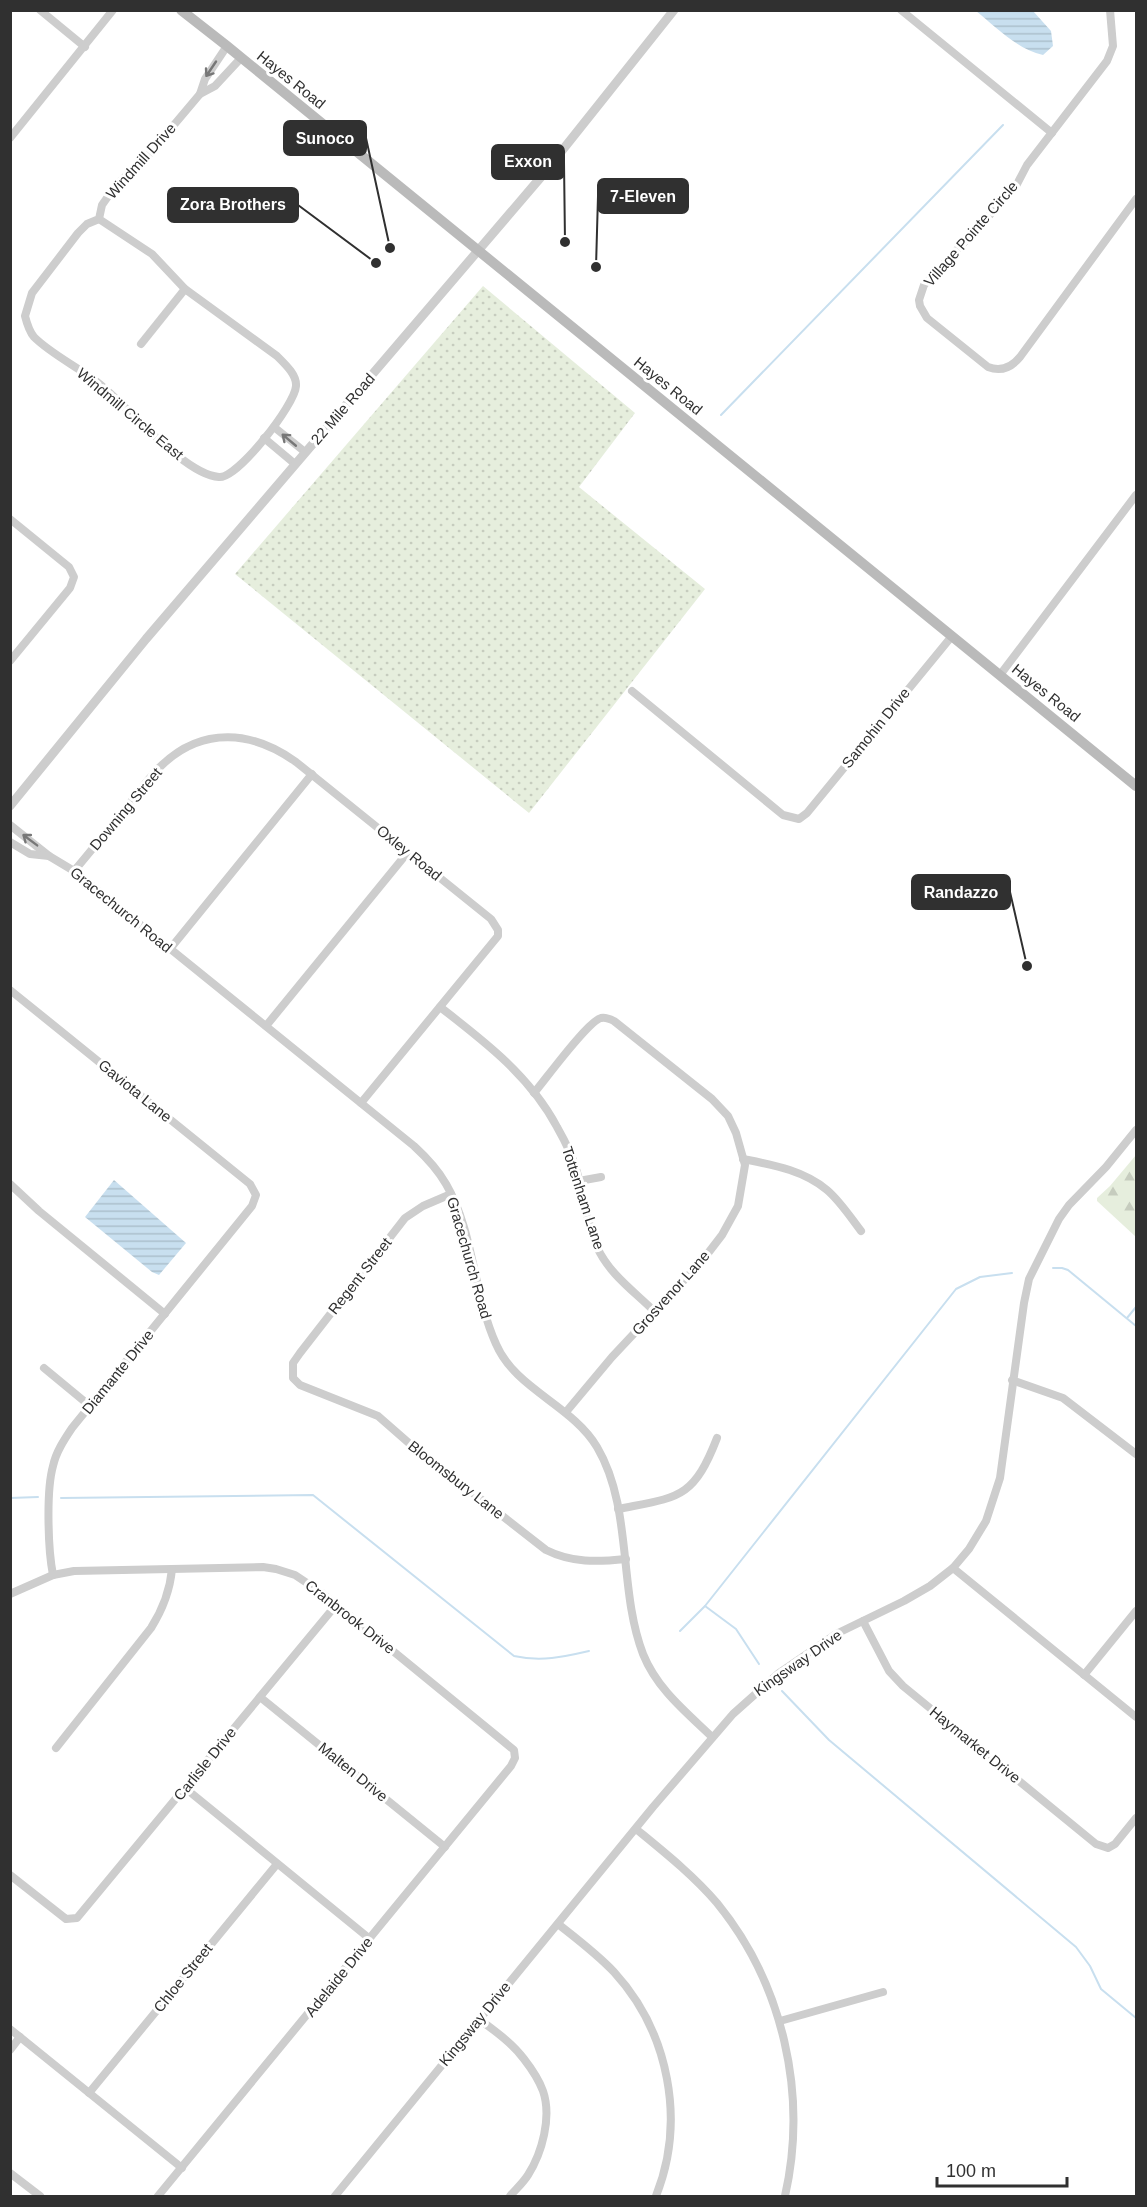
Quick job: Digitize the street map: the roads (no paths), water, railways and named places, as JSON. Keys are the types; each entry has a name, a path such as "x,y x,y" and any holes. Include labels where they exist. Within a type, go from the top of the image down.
{"main road":[{"name":"Hayes Road","path":"181,10 1137,786"}],"street":[{"path":"40,10 85,46"},
{"path":"10,138 114,10"},
{"name":"22 Mile Road","path":"10,806 138,648 585,123 674,10"},
{"path":"902,10 1052,133"},
{"name":"Village Pointe Circle","path":"1110,10 1113,46 1107,61 1028,165 1015,188 930,278 921,292 920,306 927,318 983,364 993,369 1005,369 1017,362 1137,199"},
{"name":"Windmill Drive","path":"99,219 102,205 108,194 146,158 200,94 205,79 227,46"},
{"name":"Windmill Drive","path":"200,94 215,86 241,58"},
{"path":"99,219 152,254 185,289 286,365 296,380 293,398 264,438 295,464"},
{"name":"Windmill Circle East","path":"99,219 87,224 78,233 32,293 25,316 34,336 99,384 153,435 199,471 225,477 264,438"},
{"path":"141,344 185,289"},
{"path":"274,427 305,452"},
{"path":"1000,675 1137,495"},
{"path":"10,519 69,567 74,577 70,588 10,661"},
{"name":"Samohin Drive","path":"632,692 783,815 799,819 807,813 952,636"},
{"name":"Downing Street","path":"74,871 159,768 176,753 196,743 228,737 256,741 278,749 312,774"},
{"path":"170,949 312,774"},
{"name":"Oxley Road","path":"312,774 491,919 498,930 498,936 440,1007"},
{"name":"Gracechurch Road","path":"10,825 49,856 74,871 422,1153 446,1184 459,1213 496,1346 511,1367 566,1412 596,1445 612,1480 636,1631 644,1655 666,1693 712,1737"},
{"name":"Gracechurch Road","path":"10,842 30,854 49,856"},
{"path":"266,1026 408,852"},
{"name":"Gaviota Lane","path":"10,990 250,1184 256,1195"},
{"path":"361,1103 440,1007"},
{"name":"Tottenham Lane","path":"440,1007 501,1055 534,1093 557,1127 573,1160 591,1229 600,1252 612,1270 655,1312"},
{"name":"Grosvenor Lane","path":"534,1093 587,1029 598,1019 604,1017 614,1021 712,1099 728,1116 736,1133 745,1165 740,1199 728,1226 702,1261 612,1357 566,1412"},
{"name":"Kingsway Drive","path":"335,2196 712,1737 745,1702 779,1673 836,1634 930,1586 953,1568 975,1541 994,1501 1000,1478 1012,1380 1027,1287 1044,1248 1069,1205 1107,1167 1137,1130"},
{"path":"743,1159 789,1168 828,1190 861,1231"},
{"path":"579,1181 601,1177"},
{"path":"10,1184 39,1211 165,1314"},
{"name":"Regent Street","path":"293,1378 293,1363 405,1218 423,1206 451,1194"},
{"name":"Diamante Drive","path":"53,1575 50,1488 53,1466 66,1438 252,1206 256,1195"},
{"path":"44,1368 90,1406"},
{"name":"Bloomsbury Lane","path":"293,1378 300,1384 378,1416 546,1550 583,1561 626,1558"},
{"path":"1012,1380 1063,1398 1137,1454"},
{"path":"618,1509 663,1500 682,1492 699,1477 717,1438"},
{"name":"Cranbrook Drive","path":"10,1594 53,1575 99,1569 251,1567 276,1569 305,1580 508,1744 514,1754"},
{"path":"953,1568 1137,1717"},
{"path":"56,1748 151,1628 168,1594 172,1569"},
{"name":"Carlisle Drive","path":"10,1875 61,1916 72,1920 82,1913 336,1605"},
{"path":"1084,1675 1137,1611"},
{"name":"Haymarket Drive","path":"864,1621 889,1671 903,1686 1096,1844 1108,1848 1115,1844 1137,1818"},
{"name":"Malten Drive","path":"260,1696 445,1847"},
{"name":"Adelaide Drive","path":"158,2196 511,1766 514,1754"},
{"path":"185,1788 370,1939"},
{"path":"636,1829 683,1868 722,1910 757,1964 780,2021 793,2093 793,2148 785,2196"},
{"name":"Chloe Street","path":"89,2093 277,1864"},
{"path":"558,1924 605,1963 621,1980 642,2011 657,2042 666,2074 672,2121 666,2166 656,2196"},
{"path":"780,2021 883,1992"},
{"path":"479,2019 516,2050 532,2070 543,2092 546,2116 544,2135 528,2175 510,2196"},
{"path":"10,2029 182,2168"},
{"path":"10,2050 20,2037"},
{"path":"10,2173 40,2196"}],"water":[{"path":"976,11 1033,11 1051,31 1053,46 1043,55 1024,48"},
{"path":"114,1180 186,1243 159,1275 152,1272 85,1217"}],"waterway":[{"path":"721,415 1003,125"},
{"path":"1053,1268 1068,1270 1136,1326"},
{"path":"680,1631 705,1606 956,1289 980,1277 1012,1273"},
{"path":"1127,1318 1136,1307"},
{"path":"61,1498 313,1495 514,1656 543,1659 589,1651"},
{"path":"10,1498 38,1497"},
{"path":"705,1606 736,1629 759,1664"},
{"path":"782,1691 829,1740 1076,1947 1090,1966 1101,1989 1136,2018"}],"place":[{"name":"Exxon","path":"565,242"},
{"name":"Sunoco","path":"390,248"},
{"name":"Zora Brothers","path":"376,263"},
{"name":"7-Eleven","path":"596,267"},
{"name":"Randazzo","path":"1027,966"}]}
